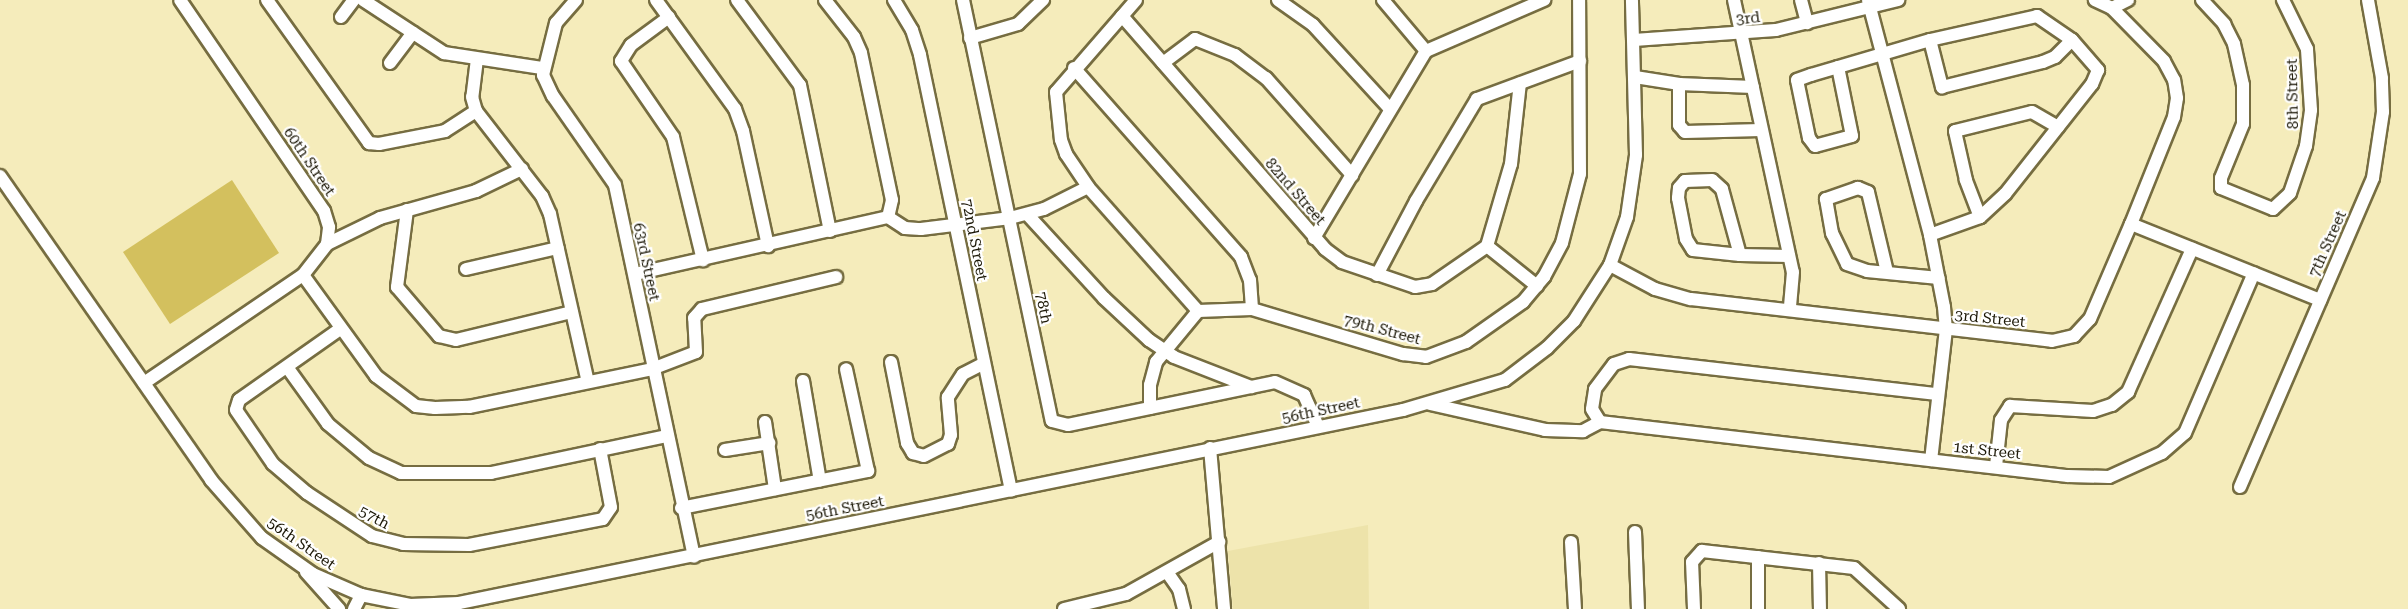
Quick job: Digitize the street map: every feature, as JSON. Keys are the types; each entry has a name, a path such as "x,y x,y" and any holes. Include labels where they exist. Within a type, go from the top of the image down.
{"street":[{"name":"60th Street","path":"180,0 324,211 329,227 327,243"},
{"path":"267,0 369,143 379,144 445,131 476,111"},
{"path":"341,17 354,0"},
{"path":"363,0 444,52 542,68 556,23 576,0"},
{"path":"656,0 738,116 768,246"},
{"path":"737,0 800,85 830,231"},
{"path":"825,0 854,37 861,53 892,200 888,218"},
{"name":"72nd Street","path":"894,0 916,42 1011,491"},
{"name":"78th","path":"963,0 1052,421 1068,425 1275,382 1294,388 1304,395 1318,427"},
{"path":"970,38 1018,24 1043,0"},
{"path":"1136,0 1074,68 1056,92 1056,110 1066,154 1088,187 1198,311 1163,350 1151,376 1150,408"},
{"path":"1278,0 1313,25 1390,110"},
{"path":"1383,0 1426,51"},
{"path":"1314,238 1426,51 1544,0"},
{"name":"79th Street","path":"1198,311 1252,309 1403,354 1426,357 1443,352 1482,332 1523,302 1537,286 1562,243 1580,174 1579,0"},
{"name":"56th Street","path":"0,176 241,518 303,567 361,595 407,607 480,601 1430,404 1505,380 1533,360 1574,321 1610,265 1633,191 1635,77 1632,0"},
{"path":"1734,0 1744,35 1761,130 1792,272 1790,310"},
{"path":"1801,0 1807,23"},
{"name":"3rd","path":"1634,40 1744,35 1807,23 1869,4 1898,0"},
{"path":"2095,0 2112,8 2128,0"},
{"name":"8th Street","path":"2202,0 2223,24 2234,44 2243,85 2243,124 2221,178 2221,188 2273,209 2290,193 2306,146 2311,110 2307,49 2283,0"},
{"name":"7th Street","path":"2240,487 2373,178 2381,145 2382,78 2368,0"},
{"path":"1869,4 1930,235 1946,329 1931,460"},
{"name":"3rd Street","path":"1610,265 1655,289 1679,297 2052,341 2074,336 2090,319 2174,117 2177,98 2174,80 2164,61 2112,8"},
{"name":"82nd Street","path":"1122,16 1314,238 1342,262 1377,275 1426,286 1487,246"},
{"path":"1838,67 1852,136 1815,146 1809,138 1797,82 1838,67 1930,40 2037,16 2072,40 2098,70 2012,187 1980,217 1930,235"},
{"path":"669,17 631,45 621,61 673,137 703,260"},
{"path":"390,63 412,33"},
{"path":"1163,63 1196,39 1235,55 1266,78 1352,175"},
{"path":"1930,40 1941,87 2049,60 2072,40"},
{"path":"477,59 472,96 476,111 546,203 588,382"},
{"path":"1377,275 1468,111 1483,95 1581,61"},
{"name":"63rd Street","path":"542,68 553,96 612,178 635,274 681,508 694,557"},
{"path":"1074,68 1241,257 1250,280 1252,309"},
{"path":"1635,77 1679,84 1753,87"},
{"path":"1520,83 1511,164 1487,246 1537,286"},
{"path":"1679,84 1679,125 1684,132 1761,130"},
{"path":"1980,217 1966,180 1955,131 2032,112 2058,127"},
{"path":"144,383 303,275 327,243 366,224 476,191 522,169"},
{"path":"1740,255 1719,186 1712,180 1691,179 1682,184 1678,198 1690,247 1700,252 1740,255 1789,256"},
{"path":"635,274 888,218 905,228 956,225 1010,218 1068,200 1088,187"},
{"path":"1887,272 1868,192 1857,188 1826,199 1825,209 1842,259 1860,269 1939,278"},
{"path":"407,210 397,287 439,336 456,340 572,312"},
{"path":"1027,214 1113,306 1163,350 1252,388"},
{"path":"2131,224 2320,300"},
{"path":"466,269 558,248"},
{"path":"1996,466 2001,420 2010,406 2093,411 2112,405 2128,392 2192,249"},
{"name":"1st Street","path":"1600,422 2099,478 2168,449 2180,439 2195,413 2254,273"},
{"path":"303,275 376,376 420,407 469,407 652,369 696,352 694,318 702,309 836,277"},
{"name":"57th","path":"340,329 239,400 237,415 281,471 338,514 381,540 469,545 603,519 611,507 600,449"},
{"path":"1430,404 1545,430 1583,431 1600,422 1592,409 1595,389 1614,364 1629,359 1937,394"},
{"path":"891,362 908,443 913,453 924,456 948,444 951,435 948,398 963,374 983,364"},
{"path":"287,367 328,424 369,458 393,471 481,474 666,436"},
{"path":"681,508 868,471 846,369"},
{"path":"803,381 820,481"},
{"path":"765,422 775,489"},
{"path":"725,450 769,443"},
{"path":"1210,448 1224,609"},
{"path":"1635,532 1638,609"},
{"path":"1064,609 1118,597 1219,542"},
{"path":"1571,542 1575,609"},
{"path":"1694,609 1691,565 1696,554 1758,557 1858,569 1899,609"},
{"path":"1758,557 1758,609"},
{"path":"1819,563 1820,609"},
{"path":"303,567 339,609"},
{"path":"1167,572 1179,589 1184,609"},
{"path":"354,609 361,595"}],"shaded area":[{"path":"232,180 279,253 170,324 123,252"},
{"path":"1368,525 1369,609 1233,609 1228,551"}]}
